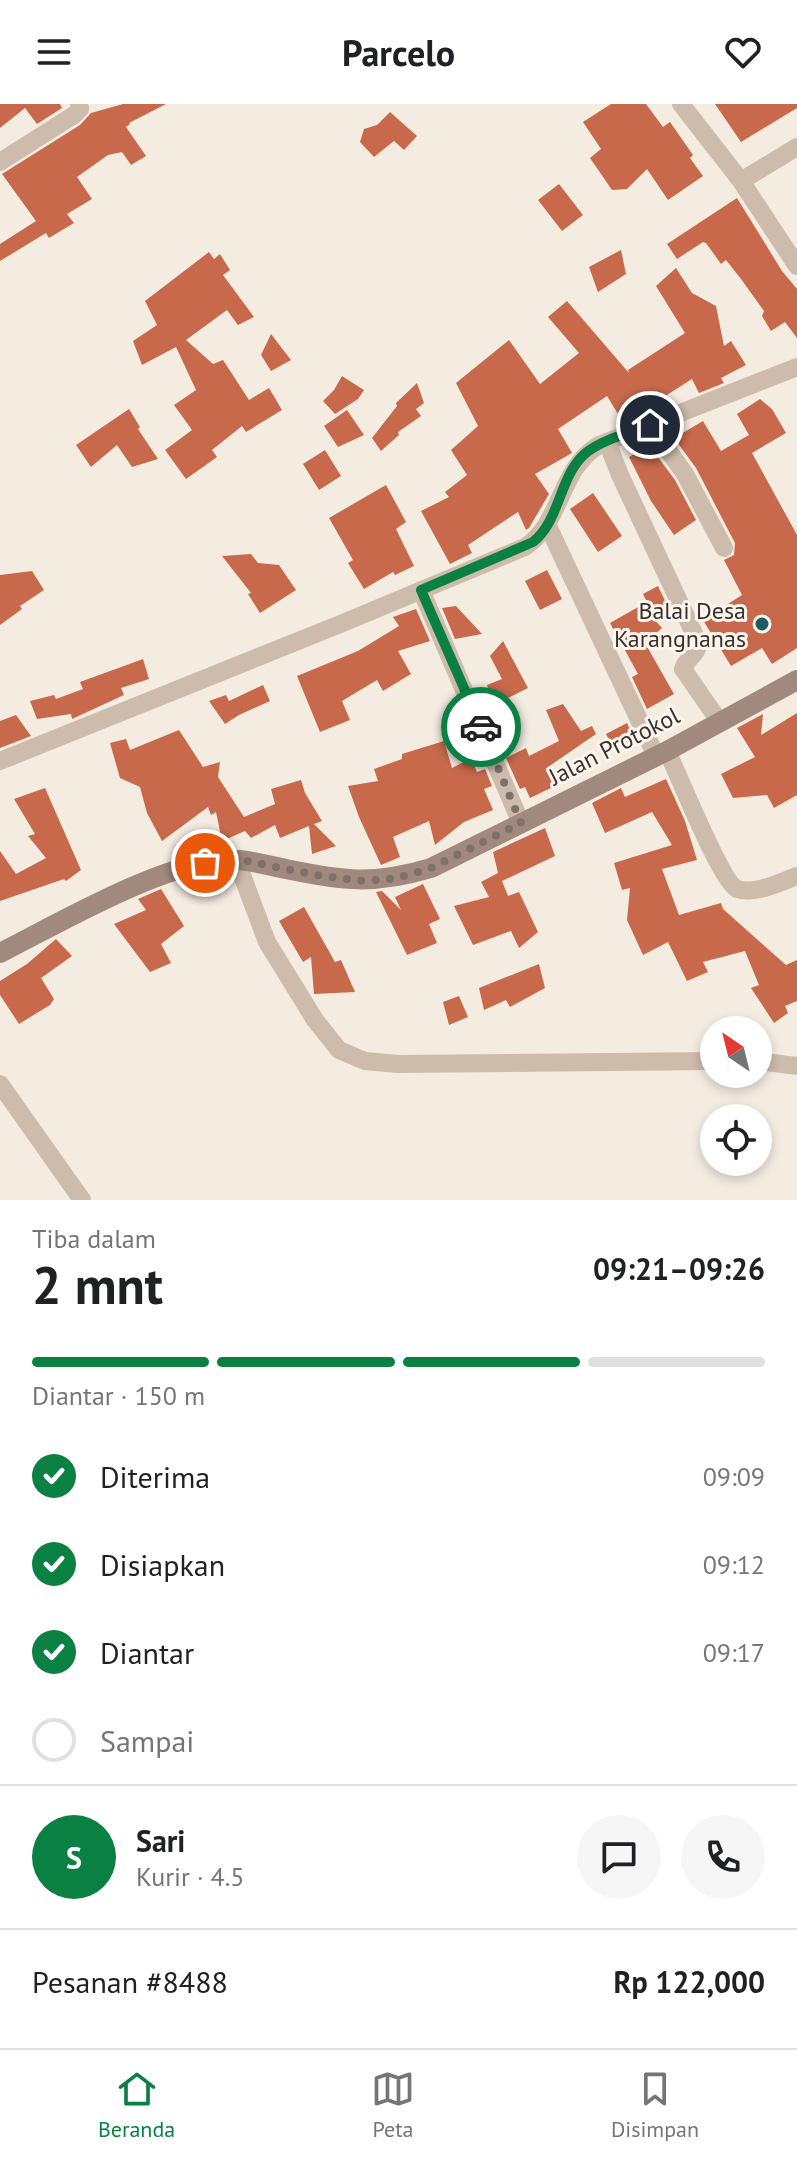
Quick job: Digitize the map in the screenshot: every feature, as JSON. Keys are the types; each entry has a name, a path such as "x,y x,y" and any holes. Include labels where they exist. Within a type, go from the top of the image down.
{"street":[{"path":"681,104 741,181 797,266"},
{"path":"0,162 74,115 82,106"},
{"path":"741,181 797,147"},
{"path":"3,753 525,547 540,537 575,465 586,453 797,367"},
{"path":"650,425 685,474 724,548"},
{"path":"607,442 698,642 697,650 683,669 719,721"},
{"path":"547,524 732,887 752,890 797,876"},
{"path":"421,590 521,823"},
{"name":"Jalan Protokol","path":"0,953 138,884 205,863 236,859 365,881 397,878 431,868 662,753 797,680"},
{"path":"236,859 267,942 289,981 339,1050 365,1061 398,1064 700,1061"},
{"path":"772,1063 797,1066"},
{"path":"0,1084 82,1200"}],"building":[{"path":"0,104 60,104 62,108 37,124 25,108 0,128"},
{"path":"123,104 166,104 126,127 146,156 131,165 122,152 108,155 77,177 92,199 67,214 74,223 49,238 46,233 0,261 0,244 36,221 2,174 80,125 91,113"},
{"path":"611,104 646,104 663,127 670,122 693,155 690,158 703,176 668,200 647,169 627,189 612,190 590,158 601,149 583,122"},
{"path":"715,104 797,104 797,108 741,142"},
{"path":"390,112 417,136 404,150 394,141 374,157 360,142 364,129 377,125"},
{"path":"559,184 583,215 562,231 538,200"},
{"path":"737,198 782,271 797,289 797,338 785,322 771,331 762,316 764,311 741,279 726,260 721,264 706,243 677,259 667,244"},
{"path":"621,250 626,274 598,292 589,267"},
{"path":"209,252 214,259 220,254 230,270 223,275 254,317 238,325 227,310 186,340 213,364 223,360 249,400 269,388 282,410 246,432 242,426 212,450 217,457 186,479 165,450 192,430 174,405 196,390 176,347 142,365 133,341 157,325 145,301"},
{"path":"676,268 692,293 716,306 724,346 731,341 746,365 721,378 724,383 699,393 692,379 648,407 642,398 618,414 607,396 558,429 572,453 535,474 549,494 529,528 526,530 518,512 468,545 472,553 450,564 421,511 449,497 445,492 467,475 451,450 478,426 456,383 509,340 540,384 579,353 548,317 567,301 629,373 628,370 685,333 656,286"},
{"path":"271,334 291,360 271,371 261,355"},
{"path":"342,376 364,390 358,399 335,414 323,401"},
{"path":"417,383 424,403 416,409 421,416 398,432 399,435 381,451 372,438 397,406 396,403"},
{"path":"760,399 772,409 786,433 752,453 797,535 797,648 772,664 762,648 731,666 703,620 742,595 724,560 734,555 735,543 696,468 674,438 703,421 721,451 749,435 737,414"},
{"path":"129,409 158,459 132,467 117,445 91,467 76,445"},
{"path":"347,410 364,435 338,447 324,426"},
{"path":"649,445 675,480 696,520 674,535 651,501 629,457"},
{"path":"325,450 341,476 319,490 303,464"},
{"path":"386,485 406,522 396,529 414,566 395,575 393,572 364,589 348,563 353,560 329,518"},
{"path":"593,493 622,536 598,552 570,509"},
{"path":"251,554 258,563 279,565 296,590 260,613 248,594 251,593 222,556"},
{"path":"547,570 562,599 540,610 525,581"},
{"path":"32,571 44,590 20,606 22,609 0,625 0,575"},
{"path":"658,586 669,609 653,618 662,628 645,643 674,694 647,709 632,677 638,674 610,623 647,602 643,594"},
{"path":"456,606 482,634 455,639 442,608"},
{"path":"416,609 430,641 398,651 411,674 383,691 377,680 342,701 350,720 320,732 297,676 358,651 399,626 393,617"},
{"path":"503,641 528,688 494,705 487,685 502,679 490,656"},
{"path":"143,659 149,679 121,688 124,695 72,719 71,714 37,719 30,701 54,695 56,699 83,689 80,682"},
{"path":"263,685 270,701 225,724 209,701 226,695 229,701"},
{"path":"563,704 581,731 592,726 596,734 548,767 557,785 530,798 525,787 520,789 506,758 526,748 529,756 559,741 546,710"},
{"path":"797,713 797,795 774,808 767,795 733,798 721,774 755,757 737,728 763,714 761,735"},
{"path":"16,715 31,736 0,748 0,721"},
{"path":"627,723 636,742 615,752 606,734"},
{"path":"179,730 203,767 220,762 218,777 244,817 275,804 271,789 301,780 322,821 314,824 336,846 312,854 309,826 280,838 275,825 251,838 245,831 222,841 216,812 211,815 208,807 162,841 147,813 140,787 120,778 110,743 126,739 130,750"},
{"path":"444,741 452,768 471,758 477,772 485,769 492,786 484,789 493,810 464,822 435,845 429,821 393,837 400,857 381,865 348,786 378,781 374,769 402,759 402,754"},
{"path":"666,779 685,821 697,860 662,869 679,915 721,903 723,909 786,965 797,960 797,1001 785,1006 788,1013 774,1023 751,988 759,985 745,951 703,962 708,972 687,981 668,942 643,955 627,920 630,888 622,890 614,863 672,845 652,812 605,833 592,803 621,788 625,797"},
{"path":"45,788 81,870 66,881 64,879 0,901 0,851 16,874 46,858 28,836 35,834 14,799"},
{"path":"545,828 555,856 502,881 508,896 519,892 538,932 519,948 511,931 473,945 454,906 489,897 481,882 498,873 493,852"},
{"path":"423,884 440,919 429,924 437,943 407,955 376,892 382,891 401,910 395,897"},
{"path":"161,889 184,926 161,944 171,963 150,972 114,924 146,910 138,899"},
{"path":"304,907 335,962 341,960 355,992 314,994 311,957 303,962 279,921"},
{"path":"56,939 72,956 41,978 54,999 50,1005 19,1024 0,995 0,981 27,964"},
{"path":"539,964 545,988 510,1007 506,1000 484,1010 479,988"},
{"path":"459,996 468,1017 449,1025 443,1002"}],"way so far":[{"path":"205,863 236,859 365,881 397,878 431,868 521,823 481,727"}],"place":[{"name":"Balai Desa Karangnanas","path":"762,624"}],"route":[{"path":"481,727 421,590 525,547 540,537 575,465 586,453 650,425"}]}
